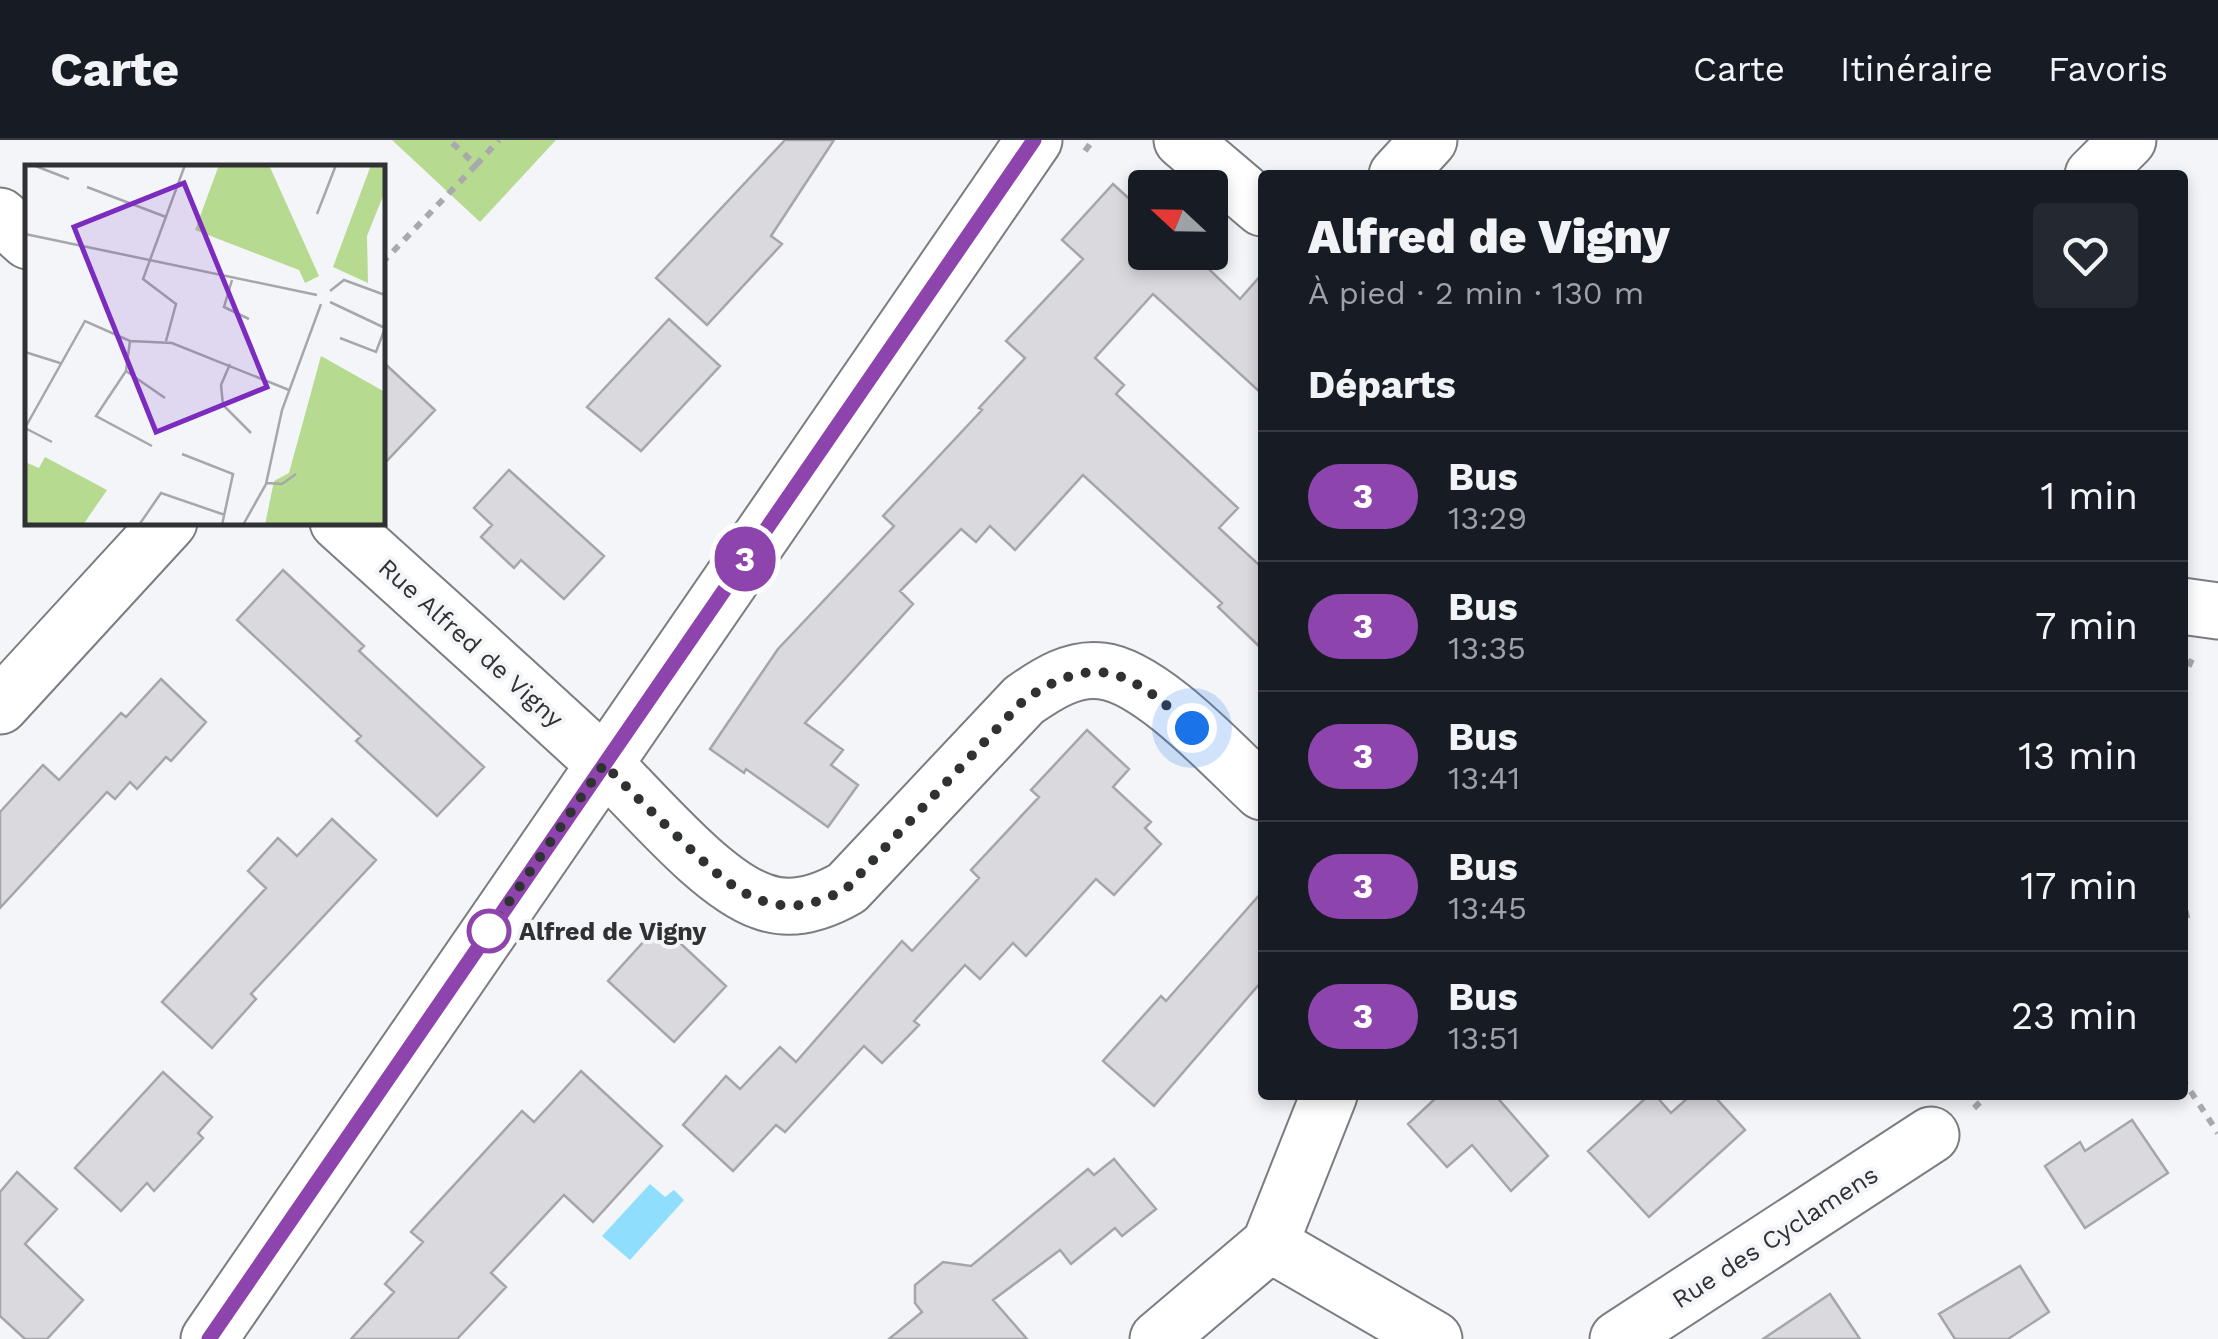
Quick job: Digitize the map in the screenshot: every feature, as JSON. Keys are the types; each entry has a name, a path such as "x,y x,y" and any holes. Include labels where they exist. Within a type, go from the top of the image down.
{"street":[{"path":"209,1339 1034,140"},
{"path":"1182,140 1258,205"},
{"path":"1401,170 1429,140"},
{"path":"2098,170 2128,140"},
{"path":"0,216 25,238"},
{"path":"0,706 166,525"},
{"name":"Rue Alfred de Vigny","path":"341,525 604,764 719,876 743,894 765,903 794,907 825,901 847,888 1024,700 1052,681 1081,672 1101,670 1144,688 1258,788"},
{"path":"2188,607 2218,611"},
{"path":"1158,1339 1270,1244 1327,1100"},
{"name":"Rue des Cyclamens","path":"1618,1339 1931,1135"},
{"path":"1270,1244 1434,1339"}],"path":[{"path":"449,140 476,165"},
{"path":"385,261 499,140"},
{"path":"2188,1087 2218,1133"}],"green space":[{"path":"392,140 556,140 480,222"}],"water":[{"path":"650,1184 665,1197 674,1190 684,1200 630,1260 602,1236"}],"building":[{"path":"785,140 834,140 771,236 782,244 707,325 656,278"},
{"path":"1113,184 1128,198 1128,270 1210,270 1240,299 1258,279 1258,390 1153,294 1095,358 1124,385 1116,394 1238,508 1219,528 1258,564 1258,645 1218,607 1222,603 1083,475 1015,550 990,526 976,542 961,529 900,591 913,604 805,723 843,750 831,765 858,785 828,827 746,769 744,773 710,749 778,649 894,526 883,516 1025,358 1006,341 1083,259 1062,240"},
{"path":"669,319 720,366 641,451 587,407"},
{"path":"385,364 435,410 385,463"},
{"path":"509,470 604,556 564,599 521,560 514,568 481,537 492,525 474,508"},
{"path":"283,570 364,646 359,651 484,767 437,816 356,741 361,736 237,620"},
{"path":"161,679 206,722 171,761 166,757 137,789 130,782 115,799 107,792 0,908 0,812 43,765 59,780 121,713 126,717"},
{"path":"1087,730 1129,769 1113,787 1151,822 1145,828 1161,844 1114,895 1096,879 1026,956 1013,943 980,979 965,965 914,1021 919,1025 882,1063 864,1046 785,1132 776,1125 733,1171 683,1125 726,1076 740,1089 780,1047 796,1062 902,941 912,951 979,878 971,870 1039,797 1031,790"},
{"path":"332,819 376,860 251,994 256,999 212,1048 162,1002 266,888 248,871 278,838 297,856"},
{"path":"1258,897 1258,986 1154,1106 1103,1061 1161,996 1166,1001"},
{"path":"655,929 673,946 678,941 726,986 674,1042 608,981"},
{"path":"581,1071 662,1146 593,1222 564,1195 491,1273 506,1287 457,1339 351,1339 394,1292 385,1284 423,1242 411,1232 522,1111 534,1122"},
{"path":"163,1072 212,1117 198,1133 203,1138 154,1191 147,1183 121,1211 75,1168"},
{"path":"1434,1100 1499,1100 1548,1156 1511,1191 1472,1145 1447,1167 1408,1124"},
{"path":"1644,1100 1659,1100 1671,1113 1685,1100 1718,1100 1745,1130 1649,1217 1588,1151"},
{"path":"2132,1120 2168,1173 2085,1228 2045,1166 2080,1142 2085,1151"},
{"path":"1114,1159 1156,1209 1122,1236 1115,1228 1071,1264 1060,1250 993,1300 1027,1339 889,1339 922,1312 915,1303 915,1285 943,1262 971,1266 1088,1169 1094,1175"},
{"path":"17,1172 57,1209 25,1244 83,1300 47,1339 25,1339 0,1316 0,1192"},
{"path":"2020,1266 2049,1312 2008,1339 1955,1339 1939,1314"},
{"path":"1830,1294 1860,1339 1763,1339"}],"bus line":[{"name":"3","path":"209,1339 1034,140"}],"place":[{"name":"Alfred de Vigny","path":"489,931"}],"route":[{"path":"489,931 604,764 719,876 743,894 765,903 794,907 825,901 847,888 1024,700 1052,681 1101,670 1120,675 1144,688 1192,728"}]}
